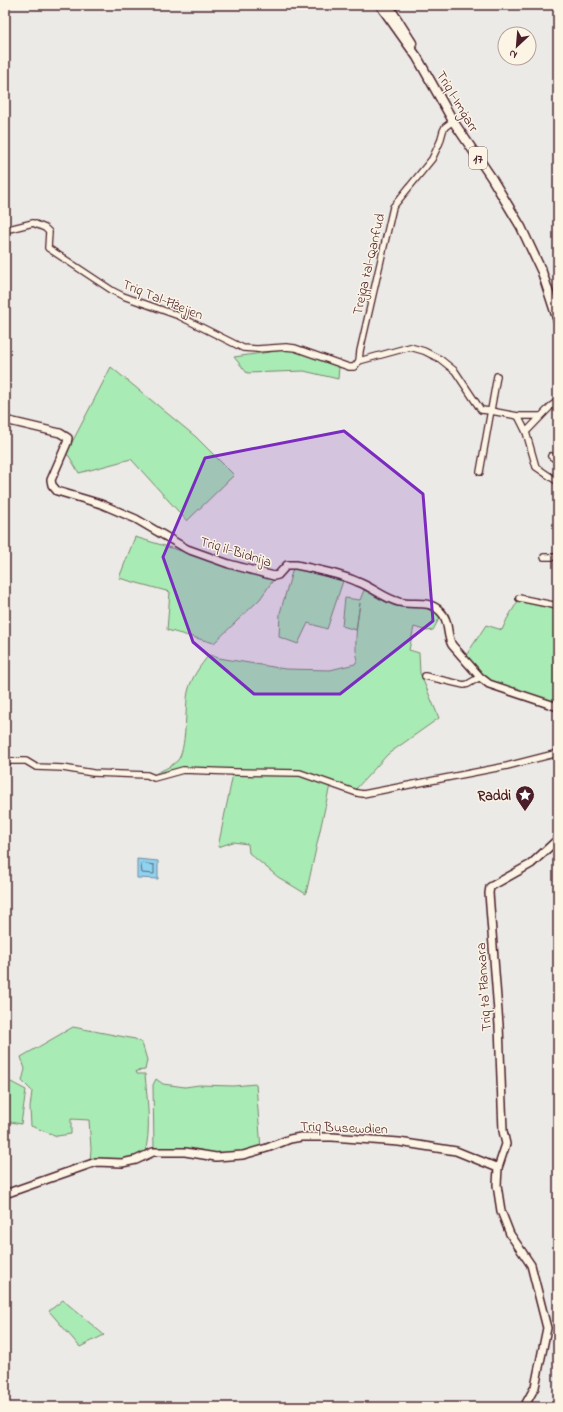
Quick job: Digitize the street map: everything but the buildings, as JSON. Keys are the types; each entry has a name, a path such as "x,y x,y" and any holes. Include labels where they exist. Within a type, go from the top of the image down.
{"main road":[{"name":"Triq l-Imġarr","path":"380,5 417,57 453,121 491,176 521,226 542,272 558,321"},
{"name":"Triq l-Imġarr","path":"388,5 473,145 509,196 525,224 546,270 558,302"}],"street":[{"name":"Trejqa tal-Qanfud","path":"359,361 393,207 432,159 440,142 443,131 450,122 453,121"},
{"name":"Triq Tal-Ħżejjen","path":"5,230 33,222 45,228 49,232 48,248 113,292 180,316 243,348 257,349 286,346 349,367 354,367 359,361"},
{"path":"359,361 410,348 424,351 440,359 455,371 481,410 491,410 518,416 540,416"},
{"path":"480,472 497,376"},
{"path":"526,432 540,416 558,401"},
{"path":"518,416 526,432 536,467 558,482"},
{"name":"Triq il-Bidnija","path":"5,420 60,433 68,438 51,480 52,485 57,491 100,504 136,519 152,527 173,542 191,551 229,564 272,576 278,575 287,565 301,566 357,581 397,602 425,603 437,608 444,616 450,641 480,677 494,686 558,707"},
{"path":"551,456 558,462"},
{"path":"544,557 558,557"},
{"path":"519,598 558,606"},
{"path":"425,676 464,685 480,677"},
{"path":"5,761 26,761 36,767 63,768 93,773 147,775 154,778 183,770 300,773 363,794 507,766 558,753"},
{"name":"Triq ta' Ħanxara","path":"498,1168 506,1144 503,1131 499,1025 490,887 531,864 558,839"},
{"name":"Triq Busewdien","path":"5,1194 96,1162 122,1163 136,1160 153,1152 185,1152 216,1157 238,1156 267,1148 290,1138 301,1137 332,1137 399,1142 456,1151 498,1168"},
{"path":"498,1168 498,1185 503,1216 510,1234 531,1265 547,1328 535,1387 524,1407"}],"highlighted area":[{"path":"344,431 423,494 433,621 340,694 254,694 193,642 163,557 205,458"}],"green space":[{"path":"291,349 339,367 338,379 304,371 247,373 234,357"},
{"path":"111,367 196,437 234,475 187,521 131,459 79,473 69,456 66,454"},
{"path":"135,537 274,579 260,599 214,643 167,630 170,592 119,578"},
{"path":"293,568 343,581 327,629 308,623 298,644 279,637 280,613"},
{"path":"364,590 384,599 434,608 440,617 433,630 427,631 414,627 409,650 419,653 420,673 439,718 388,754 354,791 300,772 182,768 153,775 172,765 180,756 183,748 189,687 196,672 209,655 285,669 330,670 355,664 358,659 356,640 359,611 356,630 342,626 345,598 360,600"},
{"path":"518,601 558,610 558,705 524,692 516,687 512,690 487,681 465,657 486,625 502,630"},
{"path":"233,774 299,775 330,785 306,894 278,877 249,853 248,844 233,842 218,847"},
{"path":"73,1027 135,1039 142,1043 147,1060 145,1070 136,1071 137,1074 145,1074 148,1104 148,1136 144,1155 133,1160 90,1161 91,1149 89,1120 71,1119 71,1134 57,1136 31,1126 30,1108 32,1091 22,1081 25,1069 21,1057"},
{"path":"156,1079 163,1084 185,1087 199,1085 233,1086 256,1084 261,1149 238,1154 154,1149 153,1085"},
{"path":"5,1082 11,1082 26,1090 21,1124 5,1121"},
{"path":"63,1300 104,1335 80,1347 49,1311"}],"water":[{"path":"137,859 158,861 158,879 137,878"}],"place":[{"name":"Raddi","path":"525,812"}]}
